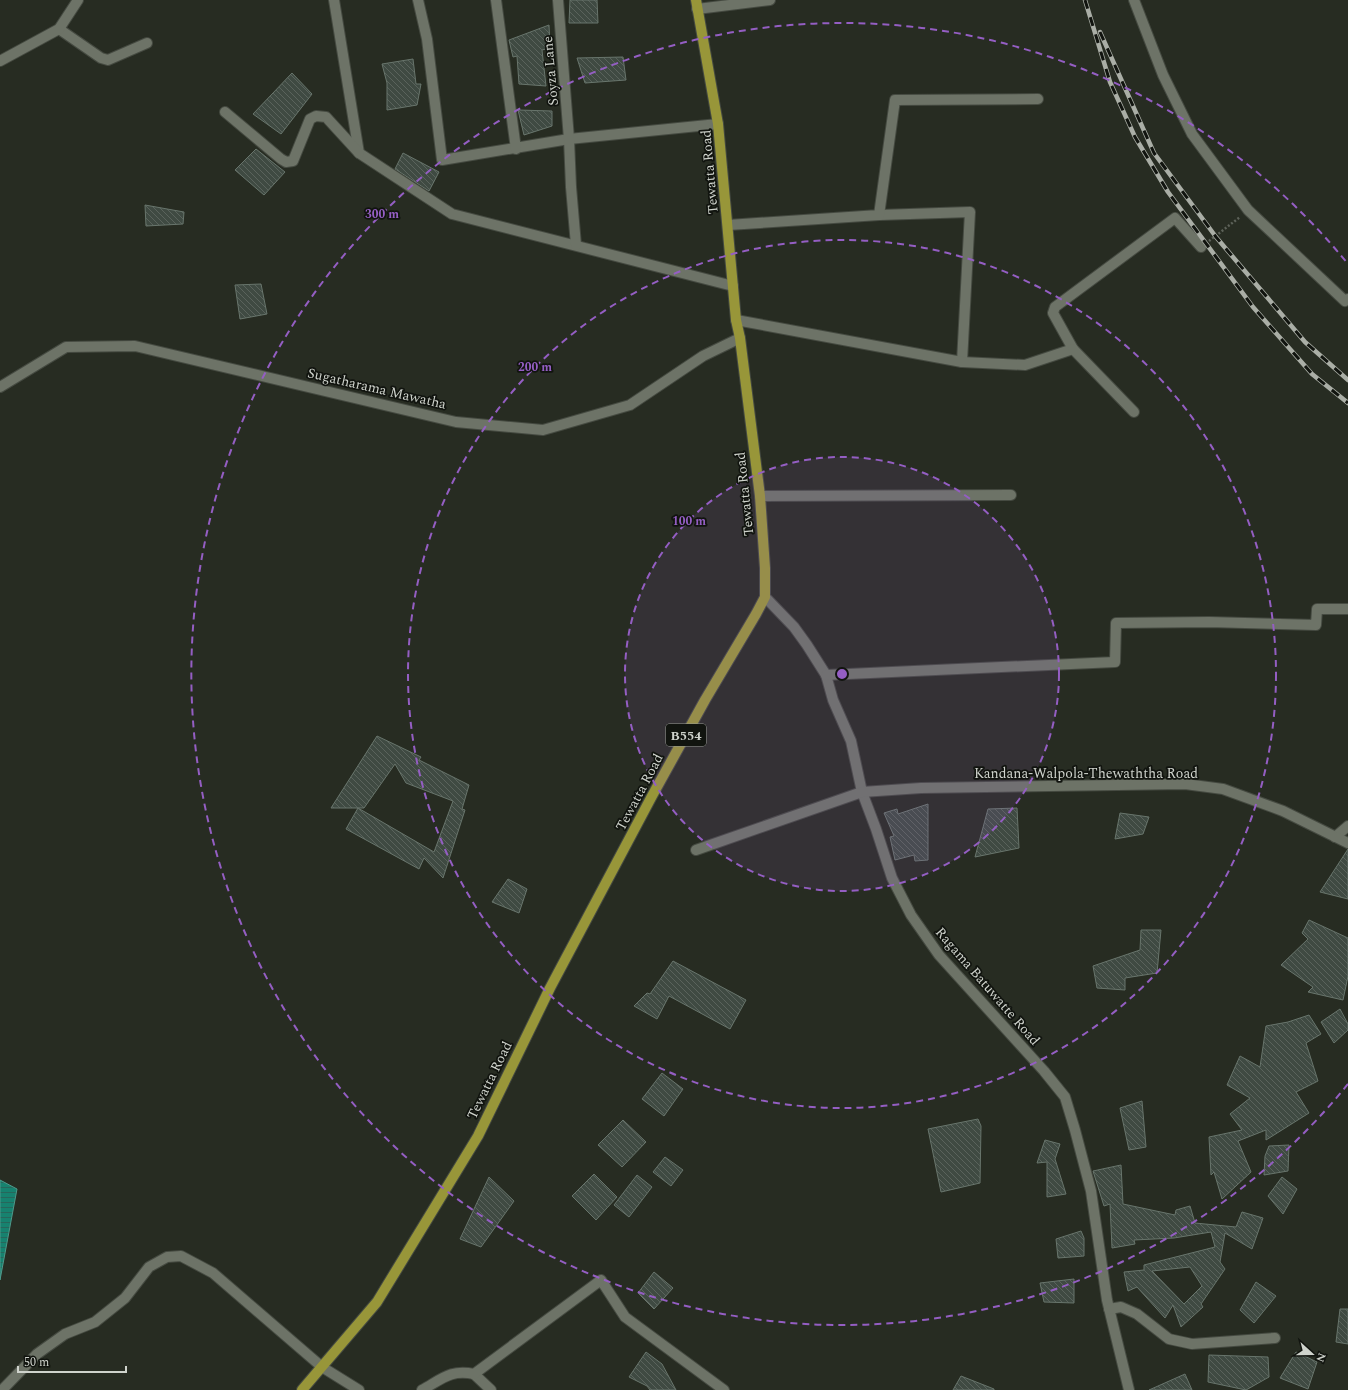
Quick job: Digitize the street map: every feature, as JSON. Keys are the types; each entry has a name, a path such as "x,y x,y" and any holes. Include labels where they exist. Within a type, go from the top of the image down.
{"main road":[{"name":"Tewatta Road","path":"302,1390 377,1302 478,1136 550,988 705,700 750,626 765,597 765,568 760,496 740,338 736,320 718,124 696,4"}],"street":[{"path":"0,61 59,29 78,0"},
{"path":"334,0 359,153"},
{"path":"418,0 427,39 442,160 516,149 569,139 718,124"},
{"path":"496,0 516,149"},
{"name":"Soyza Lane","path":"558,0 576,246"},
{"path":"696,4 770,0"},
{"path":"1134,0 1163,75 1192,134 1248,210 1347,301"},
{"path":"59,29 102,58 108,60 147,43"},
{"path":"879,215 895,100 1038,99"},
{"path":"225,112 286,162 293,161 310,119 316,116 326,117 359,153 452,214 733,286"},
{"path":"728,225 879,215 970,212 962,362"},
{"path":"1134,412 1073,349 1053,313 1055,307 1175,218 1201,247"},
{"path":"736,320 962,362 1025,365 1073,349"},
{"name":"Sugatharama Mawatha","path":"0,387 66,346 135,346 456,422 544,430 630,405 703,356 740,338"},
{"path":"760,496 1011,495"},
{"name":"Ragama Batuwatte Road","path":"765,597 794,627 826,675 833,700 852,741 862,792 892,878 911,915 939,955 1044,1071 1065,1097 1092,1191 1109,1309 1129,1390"},
{"path":"826,675 1115,662 1116,623 1210,622 1316,625 1317,609 1348,609"},
{"name":"Kandana-Walpola-Thewaththa Road","path":"696,850 862,792 921,788 1185,784 1223,789 1283,811 1348,843"},
{"path":"1335,837 1348,826"},
{"path":"2,1390 36,1354 65,1334 95,1322 125,1298 149,1267 167,1257 181,1256 213,1273 322,1367 359,1390"},
{"path":"474,1374 601,1280 625,1317 724,1390"},
{"path":"1109,1309 1121,1307 1137,1314 1169,1339 1192,1344 1275,1338"},
{"path":"422,1390 450,1374 463,1372 474,1374 491,1390"}],"path":[{"path":"1201,247 1248,210"}],"water":[{"path":"0,1180 17,1189 0,1280"}],"building":[{"path":"570,0 597,0 598,23 569,23"},
{"path":"549,25 550,48 542,50 546,86 519,84 517,56 513,57 509,40"},
{"path":"623,57 626,80 585,83 577,58"},
{"path":"413,59 416,84 421,84 417,105 387,110 387,83 382,64"},
{"path":"292,73 312,94 281,134 253,114"},
{"path":"518,110 552,111 552,126 524,135"},
{"path":"256,149 285,172 264,195 235,170"},
{"path":"403,153 439,172 429,191 395,169"},
{"path":"145,205 184,212 183,224 146,226"},
{"path":"261,284 267,314 240,319 235,285"},
{"path":"377,736 421,757 419,760 469,785 462,809 465,810 443,878 424,858 419,869 346,829 358,808 331,808","holes":["395,764 406,783 453,801 434,852 358,808 364,808"]},
{"path":"928,804 928,860 915,861 914,855 895,860 890,837 894,836 884,813 897,809 898,814"},
{"path":"1017,808 1019,848 975,857 988,809"},
{"path":"1120,813 1149,817 1143,834 1115,839"},
{"path":"1348,849 1348,899 1320,892"},
{"path":"508,879 527,889 519,913 492,902"},
{"path":"1309,920 1348,938 1348,976 1343,1000 1308,992 1313,987 1281,965 1308,939 1302,933"},
{"path":"1141,930 1161,930 1157,973 1125,978 1125,990 1097,988 1093,966 1140,950"},
{"path":"673,961 746,1000 730,1029 669,996 657,1019 634,1006 647,993 650,994"},
{"path":"1340,1009 1348,1024 1348,1030 1334,1043 1321,1022"},
{"path":"1309,1015 1321,1034 1306,1043 1318,1081 1296,1092 1309,1113 1266,1140 1266,1130 1238,1141 1251,1172 1222,1199 1214,1172 1211,1175 1209,1137 1242,1130 1230,1114 1250,1098 1227,1085 1240,1056 1260,1067 1266,1026 1288,1022"},
{"path":"662,1073 683,1089 664,1116 642,1099"},
{"path":"1142,1101 1146,1147 1129,1150 1120,1108"},
{"path":"978,1119 981,1126 980,1183 941,1192 928,1129"},
{"path":"623,1120 646,1142 622,1167 598,1145"},
{"path":"1045,1140 1060,1144 1055,1159 1066,1194 1047,1197 1047,1162 1037,1163"},
{"path":"1289,1145 1288,1171 1264,1175 1265,1156 1269,1146"},
{"path":"665,1157 683,1170 671,1186 653,1172"},
{"path":"1121,1165 1123,1204 1175,1215 1176,1210 1190,1206 1195,1223 1236,1227 1242,1212 1263,1218 1252,1249 1225,1233 1220,1262 1225,1269 1201,1304 1203,1307 1181,1327 1173,1305 1165,1318 1137,1287 1128,1291 1124,1272 1144,1270 1144,1265 1215,1247 1211,1232 1174,1238 1134,1240 1135,1244 1112,1248 1110,1204 1104,1206 1093,1171","holes":["1190,1267 1202,1286 1184,1304 1152,1271"]},
{"path":"594,1174 617,1197 596,1220 572,1196"},
{"path":"637,1175 652,1187 629,1217 614,1205"},
{"path":"489,1177 514,1201 481,1247 460,1239"},
{"path":"1282,1177 1297,1189 1283,1214 1268,1196"},
{"path":"1081,1231 1084,1238 1084,1256 1058,1258 1056,1239"},
{"path":"654,1272 673,1288 654,1309 638,1293"},
{"path":"1074,1279 1074,1303 1044,1302 1040,1283"},
{"path":"1256,1282 1276,1296 1254,1323 1240,1310"},
{"path":"1340,1309 1348,1309 1348,1344 1336,1342"},
{"path":"646,1352 662,1364 676,1390 650,1390 647,1386 629,1377"},
{"path":"1296,1352 1317,1362 1308,1389 1280,1378"},
{"path":"1209,1355 1268,1357 1269,1377 1246,1390 1208,1382"},
{"path":"1185,1374 1192,1390 1149,1390"},
{"path":"961,1376 994,1389 994,1390 953,1390"}],"railway":[{"path":"1085,0 1110,82 1135,137 1168,192 1253,307 1312,374 1348,403"},
{"path":"1100,32 1154,153 1216,237 1305,342 1348,380"}]}
